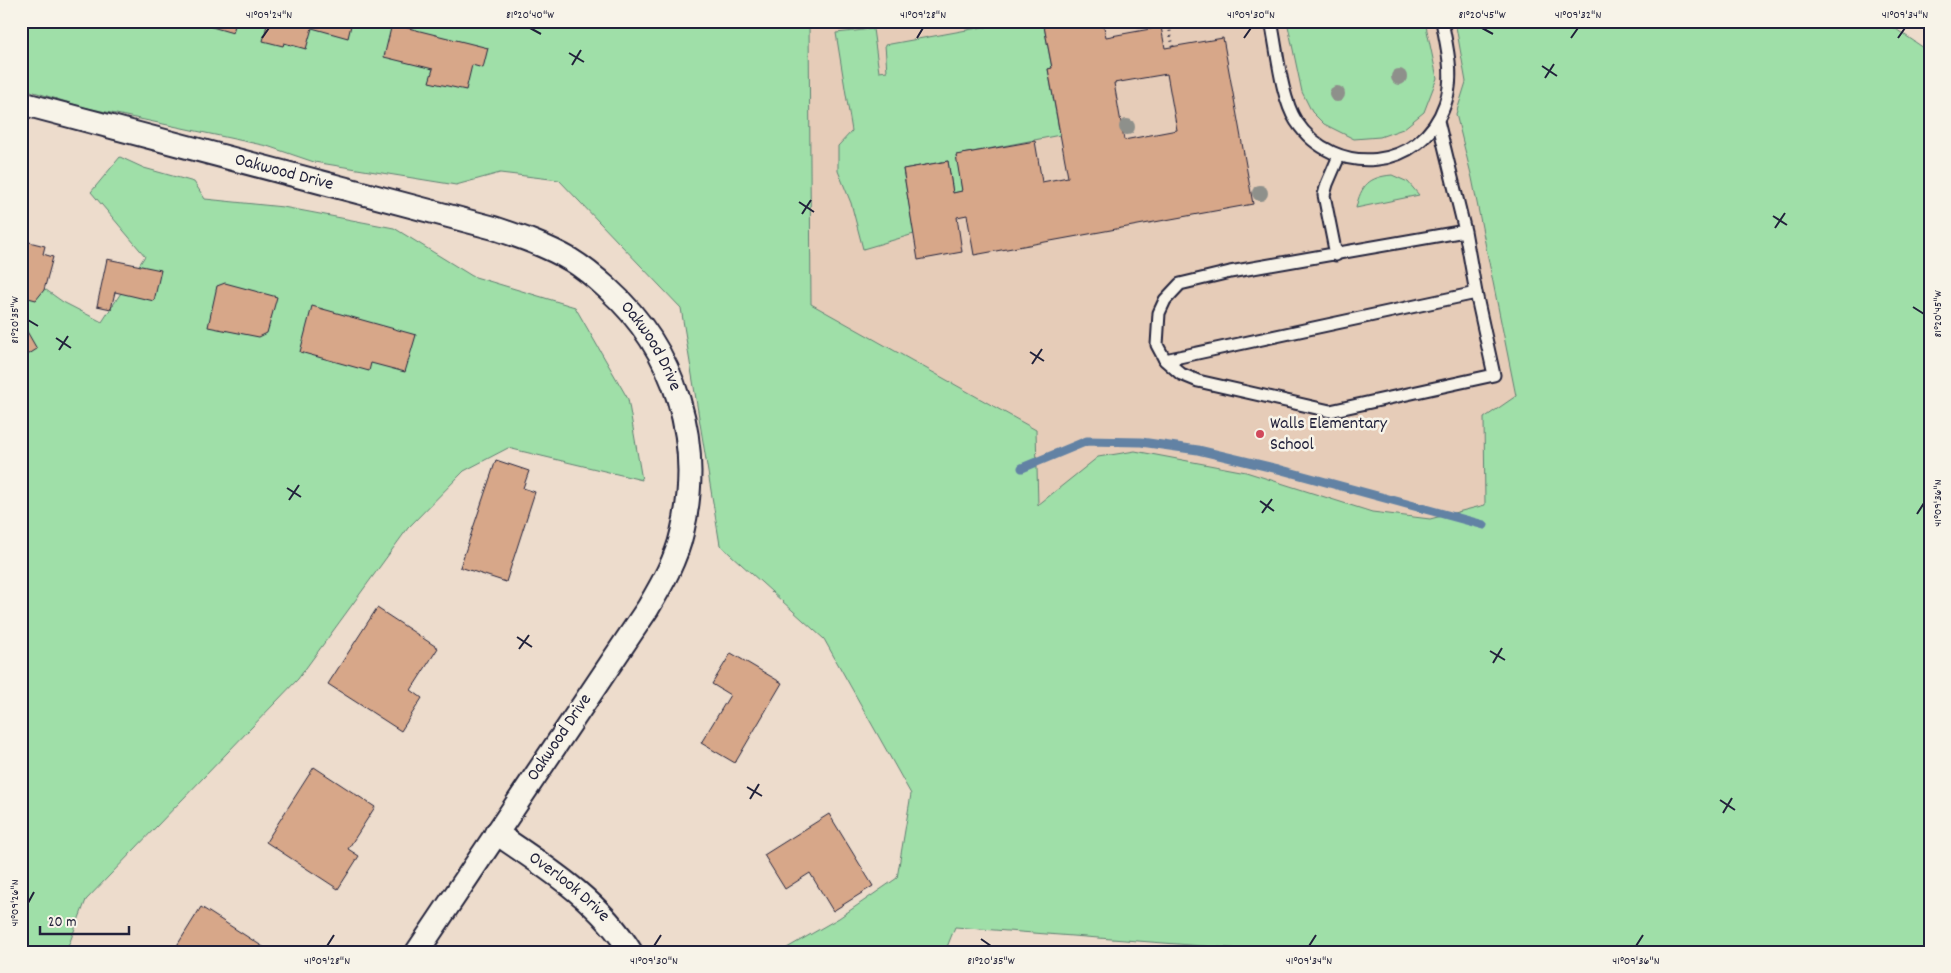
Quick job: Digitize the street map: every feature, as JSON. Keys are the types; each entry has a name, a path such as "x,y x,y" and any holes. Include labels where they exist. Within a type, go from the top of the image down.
{"street":[{"name":"Oakwood Drive","path":"21,102 494,228 539,244 572,260 594,277 637,318 658,350 674,383 684,416 689,458 689,493 682,533 668,574 648,608 417,952"},
{"name":"Overlook Drive","path":"496,833 586,897 610,922 631,952"}],"lane":[{"path":"1271,21 1287,102 1295,119 1306,135 1321,147 1339,156 1358,160 1377,160 1395,156 1412,147 1438,121 1450,86 1450,67 1442,21"},
{"path":"1438,121 1465,231 1494,375 1330,411 1198,381 1181,374 1166,360 1157,344 1159,313 1165,300 1180,284 1230,272 1465,231"},
{"path":"1336,255 1324,195 1339,156"},
{"path":"1166,360 1476,293"}],"path":[{"path":"1168,21 1173,47"}],"shaded area":[{"name":"Walls Elementary School","path":"809,21 1614,21 1651,173 1485,505 1044,726 1036,430 811,304"}],"green space":[{"path":"21,21 809,21 811,304 1036,430 1038,505 1098,457 1135,451 1246,472 1372,512 1430,519 1485,505 1484,418 1516,396 1472,178 1456,114 1466,82 1455,21 1884,21 1930,52 1930,952 1257,952 1255,950 955,927 945,952 780,952 839,918 897,878 911,794 824,639 720,545 681,308 559,180 500,173 456,185 314,162 267,146 83,107 21,88"},
{"path":"1016,21 1043,21 1052,68 1048,69 1060,135 957,155 962,191 953,193 948,161 903,169 914,234 863,249 851,203 838,171 838,146 852,131 836,33 873,29 879,72 887,71 885,45"},
{"path":"1287,21 1425,21 1437,78 1424,112 1403,129 1380,137 1354,139 1324,124 1312,112 1302,92"},
{"path":"120,157 144,168 194,182 205,199 283,207 394,228 472,276 575,307 628,399 642,480 508,448 464,471 408,528 298,679 86,900 66,952 21,952 21,272 63,302 102,322 145,256 91,192"},
{"path":"1392,175 1408,182 1419,195 1356,208 1360,193 1367,184 1377,178"}],"building":[{"path":"191,21 236,21 233,33"},
{"path":"268,21 352,21 348,38 312,28 306,49 284,43 283,46 263,41"},
{"path":"984,21 1016,21 985,27"},
{"path":"1043,21 1105,21 1103,22 1106,37 1161,27 1165,48 1223,38 1253,204 974,255 967,215 957,217 962,252 918,260 903,169 948,161 953,193 962,191 956,155 1035,141 1042,182 1068,177 1048,69 1052,68","holes":["1167,74 1177,130 1124,140 1114,83"]},
{"path":"392,24 488,48 483,68 472,65 466,90 429,82 433,69 384,57"},
{"path":"21,240 45,246 43,254 53,257 44,290 36,300 21,296"},
{"path":"107,259 161,270 154,301 115,292 111,309 97,306"},
{"path":"225,283 277,297 267,333 259,337 208,327 217,286"},
{"path":"312,306 416,335 405,372 371,363 369,371 300,352"},
{"path":"21,321 37,349 21,359"},
{"path":"496,460 529,471 523,488 535,492 506,582 460,567"},
{"path":"377,608 438,648 411,690 422,698 401,731 328,684"},
{"path":"731,653 782,683 735,763 701,743 730,695 712,684"},
{"path":"314,767 375,807 348,849 359,856 338,889 266,842"},
{"path":"829,814 873,886 833,911 810,873 785,889 764,855"},
{"path":"201,907 271,952 173,952"}],"waterway":[{"path":"1022,468 1087,441 1141,442 1198,450 1278,469 1484,525"}],"place":[{"name":"Walls Elementary School","path":"1260,434"}]}
